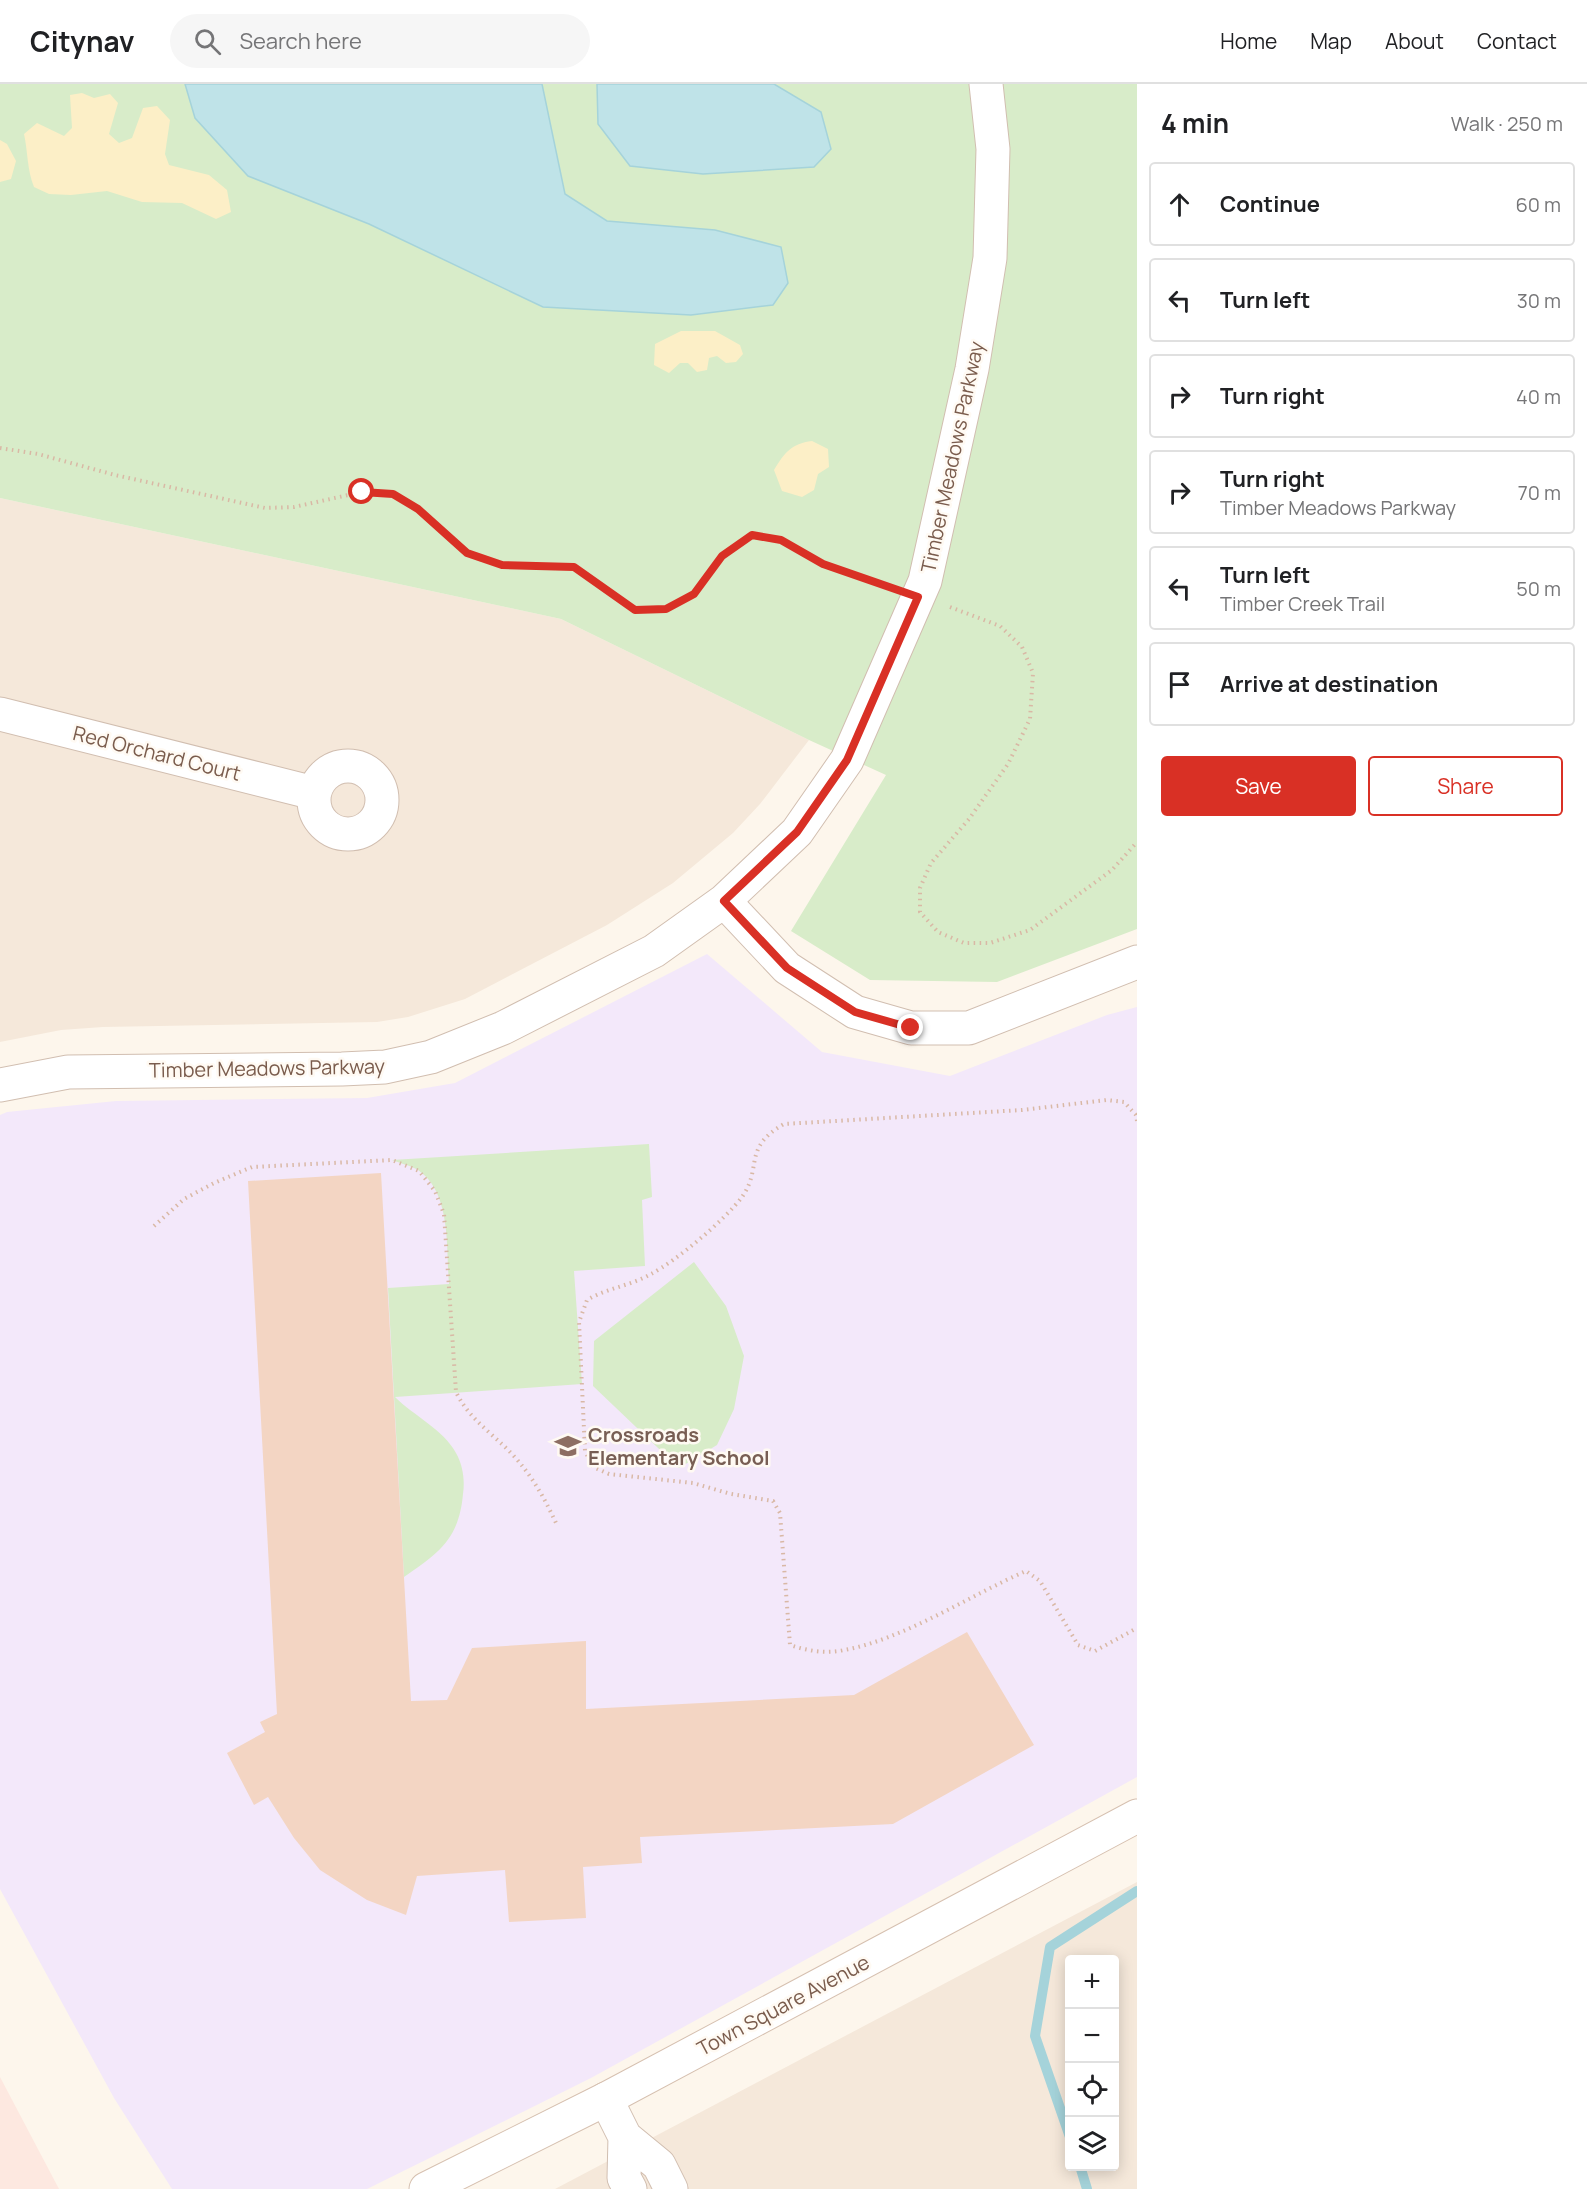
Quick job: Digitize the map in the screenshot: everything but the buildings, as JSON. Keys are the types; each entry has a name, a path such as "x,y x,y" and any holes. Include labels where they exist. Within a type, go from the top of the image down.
{"street":[{"name":"Timber Meadows Parkway","path":"0,1085 68,1072 342,1070 386,1067 431,1057 503,1028 654,951 724,901 797,832 847,760 925,581 972,369 990,258 993,149 986,84"},
{"name":"Red Orchard Court","path":"0,714 314,793"},
{"path":"724,901 787,968 855,1012 911,1028 969,1028 1137,962"},
{"name":"Town Square Avenue","path":"426,2189 606,2098 1137,1816"},
{"path":"606,2098 625,2137 659,2164 671,2189"},
{"path":"625,2137 624,2178 630,2189"}],"path":[{"path":"0,448 38,454 115,476 265,508 294,507 362,492 393,494 418,509 467,553 502,565 574,567 635,610 666,609 694,594 722,556 752,535 781,540 823,564 1000,626 1022,647 1033,673 1030,719 1008,764 969,819 931,863 920,888 921,912 938,932 964,943 990,943 1030,930 1112,870 1137,842"},
{"path":"1137,1121 1136,1114 1124,1102 1107,1100 1022,1110 784,1124 765,1134 754,1155 750,1179 742,1196 692,1246 652,1274 629,1284 604,1290 586,1300 579,1322 585,1451 593,1467 609,1474 693,1483 731,1494 773,1501 780,1513 790,1645 808,1651 828,1652 874,1641 1026,1571 1040,1581 1078,1645 1095,1651 1137,1628"},
{"path":"154,1226 184,1200 214,1183 252,1167 392,1160 419,1171 435,1191 444,1214 456,1392 464,1409 511,1453 540,1488 556,1523"}],"shaded area":[{"path":"0,498 561,619 809,740 760,804 733,833 673,883 607,925 465,999 408,1017 377,1022 103,1027 61,1030 0,1042"},
{"name":"Crossroads Elementary School","path":"707,954 822,1052 950,1076 1107,1015 1137,1007 1137,1777 591,2078 367,2189 172,2189 114,2098 0,1889 0,1115 7,1112 116,1101 367,1098 455,1083"},
{"path":"1137,1882 1137,2189 555,2189"},
{"path":"0,2077 59,2189 0,2189"}],"green space":[{"path":"0,84 1137,84 1137,929 997,982 870,980 791,931 886,775 561,619 0,498"},
{"path":"649,1144 652,1197 642,1200 645,1266 574,1271 582,1384 395,1397 450,1444 456,1453 464,1478 461,1510 452,1534 437,1552 404,1577 388,1288 449,1284 445,1223 437,1193 429,1180 418,1170 392,1160"},
{"path":"694,1262 726,1306 744,1356 734,1409 717,1445 679,1468 593,1386 594,1341"}],"sand":[{"path":"82,93 94,98 110,94 118,103 109,134 119,143 132,138 143,108 157,106 170,120 165,154 169,165 209,175 227,190 231,212 216,219 182,203 142,202 107,191 71,195 49,194 34,187 24,134 37,123 64,136 72,128 70,95"},
{"path":"0,140 7,144 16,161 11,179 0,182"},
{"path":"681,331 715,331 740,345 743,354 736,362 726,363 717,356 709,358 707,370 697,372 688,363 680,363 669,373 654,365 655,344"},
{"path":"812,441 828,449 829,467 818,474 814,490 802,497 782,491 774,470 789,450 799,444"}],"water":[{"path":"185,84 542,84 565,194 607,221 715,230 781,247 788,283 773,305 691,315 543,307 369,224 248,176 195,118"},
{"path":"597,84 774,84 821,112 831,149 814,167 703,174 630,166 598,124"}],"waterway":[{"path":"1065,2123 1035,2036 1050,1947 1137,1891"},
{"path":"1082,2171 1087,2189"}],"place":[{"name":"Crossroads Elementary School","path":"568,1446"}],"route":[{"path":"362,492 393,494 418,509 467,553 502,565 574,567 635,610 666,609 694,594 722,556 752,535 781,540 823,564 918,597 847,760 797,832 724,901 787,968 855,1012 911,1028"}]}
